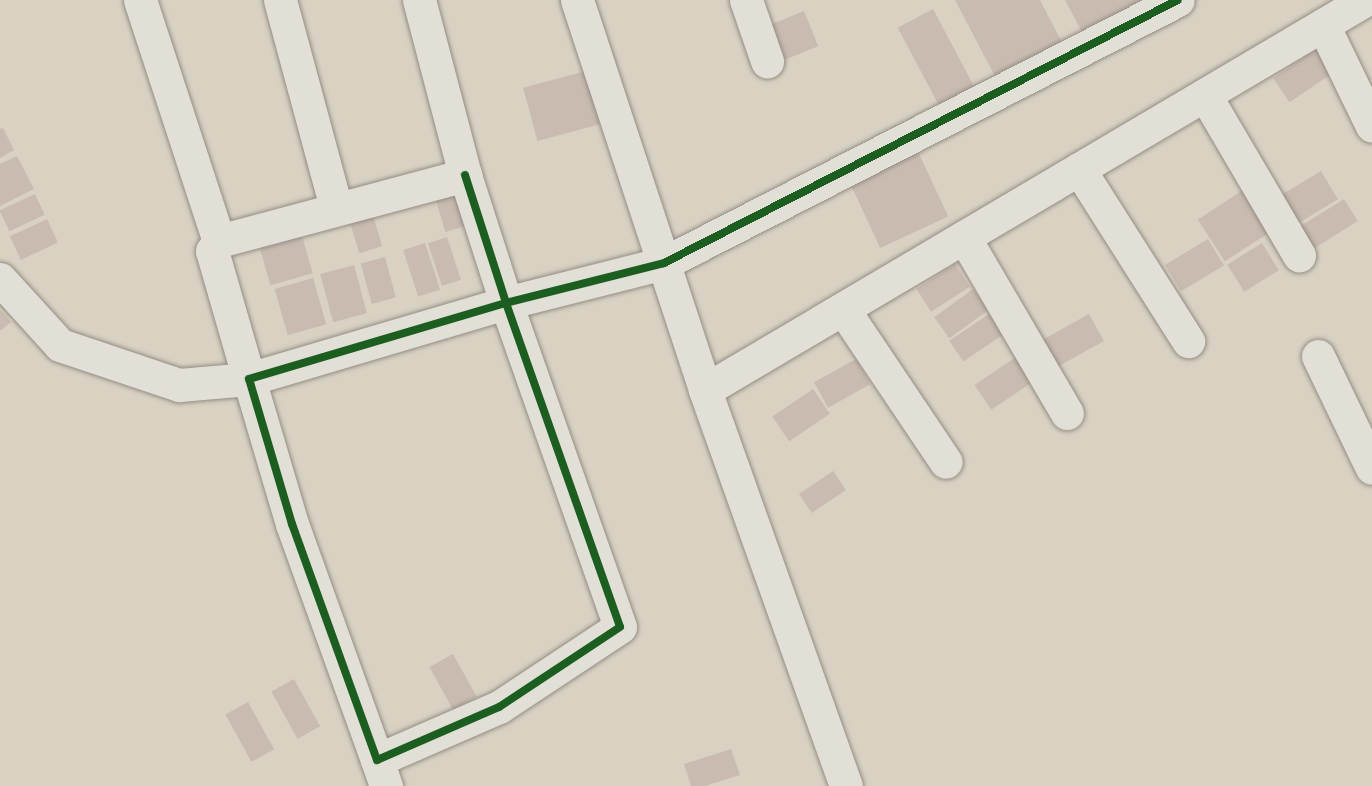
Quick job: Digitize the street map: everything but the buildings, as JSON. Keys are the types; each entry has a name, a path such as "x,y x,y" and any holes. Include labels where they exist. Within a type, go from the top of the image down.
{"street":[{"path":"140,0 219,241"},
{"path":"280,0 336,208"},
{"path":"419,0 465,175 506,303 620,627 499,706 382,773 292,524 212,251 219,241 465,175"},
{"path":"577,0 705,390 846,786"},
{"path":"746,0 767,61"},
{"path":"0,279 60,345 179,385 249,379 506,303 664,263 1178,0"},
{"path":"705,390 1365,0"},
{"path":"1323,25 1372,126"},
{"path":"1205,95 1299,255"},
{"path":"1079,169 1188,340"},
{"path":"964,237 1067,413"},
{"path":"843,309 946,462"},
{"path":"1317,356 1372,468"}],"cycle path":[{"path":"465,175 506,303 620,627 499,707 377,760 292,524 249,379 506,303 664,263 1178,0"}]}
